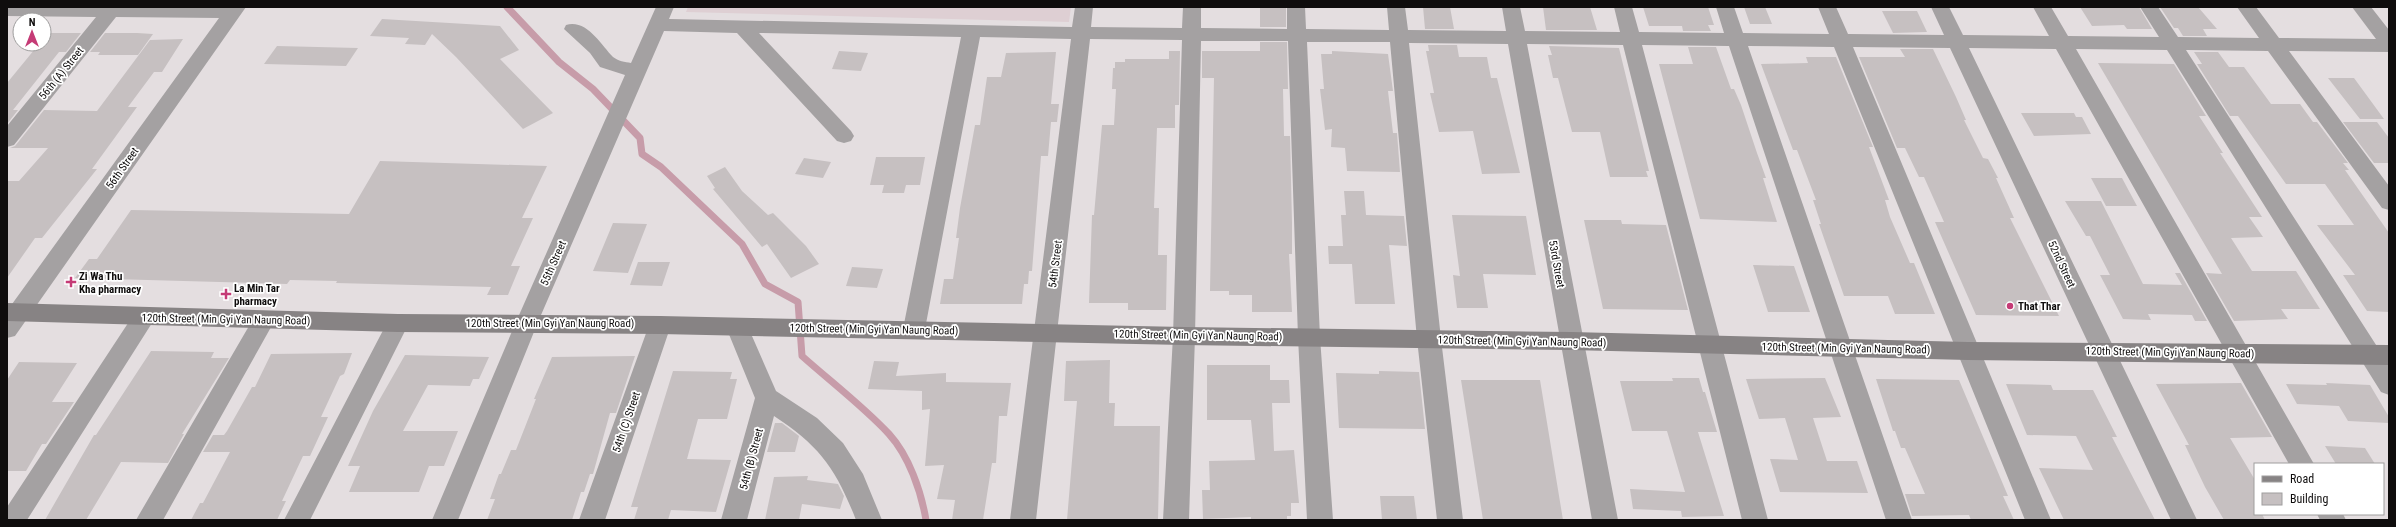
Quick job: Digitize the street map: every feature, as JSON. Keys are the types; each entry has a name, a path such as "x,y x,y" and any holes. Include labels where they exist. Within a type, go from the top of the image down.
{"main road":[{"name":"120th Street (Min Gyi Yan Naung Road)","path":"11,318 144,317 398,323 527,322 660,324 737,327 1047,331 1184,336 1571,340 1968,351 2103,351 2379,355"}],"street":[{"name":"55th Street","path":"445,520 527,322 665,7"},
{"name":"54th Street","path":"1023,520 1047,331 1084,7"},
{"path":"1176,520 1184,336 1192,7"},
{"path":"1296,7 1309,337 1320,520"},
{"path":"1396,7 1429,339 1450,520"},
{"name":"53rd Street","path":"1511,7 1604,520"},
{"path":"1623,7 1755,520"},
{"path":"1724,7 1842,348 1899,520"},
{"path":"1827,7 2038,520"},
{"name":"52nd Street","path":"1940,7 2184,520"},
{"path":"2042,7 2301,463"},
{"path":"2149,7 2379,355 2389,385"},
{"path":"2246,7 2389,202"},
{"path":"2361,7 2389,44"},
{"name":"56th (A) Street","path":"7,140 113,9"},
{"path":"9,10 235,9"},
{"name":"56th Street","path":"11,318 235,9"},
{"path":"657,25 1082,33 2389,44"},
{"path":"740,26 844,136"},
{"path":"573,29 597,48 607,62 621,68 637,70"},
{"path":"914,329 972,31"},
{"path":"13,520 144,317"},
{"path":"149,520 264,320"},
{"path":"297,520 398,323"},
{"name":"54th (C) Street","path":"592,520 660,324"},
{"path":"737,327 767,398 808,425 834,450 854,482 870,520"},
{"name":"54th (B) Street","path":"734,520 767,398"}],"shaded area":[{"path":"688,7 1071,7 1069,22 686,12"}],"building":[{"path":"1260,7 1286,7 1286,27 1260,27"},
{"path":"1423,7 1450,7 1454,29 1425,29"},
{"path":"1543,7 1590,7 1597,30 1546,30"},
{"path":"1643,7 1708,7 1714,25 1708,25 1711,31 1683,31 1682,26 1649,26"},
{"path":"1744,7 1765,7 1772,24 1750,24"},
{"path":"2080,7 2139,7 2152,29 2127,29 2124,25 2092,26"},
{"path":"2160,7 2198,7 2217,29 2203,29 2207,36 2183,36 2178,28 2174,28"},
{"path":"1882,11 1917,11 1927,32 1893,33"},
{"path":"382,19 500,26 519,50 500,59 553,113 523,129 456,57 432,34 425,45 405,44 409,38 370,36"},
{"path":"52,33 81,33 66,52 59,52 13,110 18,110 7,124 7,83 32,52 52,52"},
{"path":"105,33 153,34 138,55 98,55 100,52 90,52"},
{"path":"183,39 162,72 154,72 128,107 137,107 92,169 97,169 42,238 35,238 7,278 7,181 19,181 48,148 10,148 15,146 44,110 97,111 150,40"},
{"path":"1260,42 1287,42 1288,89 1283,89 1284,136 1290,136 1292,254 1289,254 1292,312 1252,312 1252,295 1229,295 1229,291 1210,291 1214,78 1202,78 1202,51 1260,51"},
{"path":"1428,45 1457,45 1459,57 1487,57 1491,78 1497,78 1520,173 1482,174 1473,131 1439,132 1430,93 1434,93 1426,51 1429,51"},
{"path":"277,46 358,48 346,66 264,64"},
{"path":"1549,46 1619,48 1649,171 1646,171 1648,177 1610,177 1600,132 1572,132 1558,78 1553,78 1548,55 1552,55"},
{"path":"1688,47 1716,47 1731,89 1734,89 1741,105 1766,178 1763,178 1777,222 1700,219 1659,64 1693,64"},
{"path":"1900,49 1933,49 1966,120 1964,120 1983,158 1988,159 1998,178 1996,178 2014,218 2010,218 2059,316 1976,315 1935,222 1944,222 1924,177 1919,177 1905,148 1897,148 1859,57 1905,57"},
{"path":"839,51 868,53 861,71 832,69"},
{"path":"1169,51 1180,51 1179,105 1175,105 1175,128 1157,128 1154,208 1159,208 1158,255 1167,255 1166,310 1128,310 1128,303 1089,303 1092,215 1094,215 1102,125 1114,125 1116,89 1112,89 1113,68 1115,68 1115,62 1125,62 1125,59 1169,59"},
{"path":"1332,51 1388,54 1393,91 1388,91 1393,133 1397,133 1400,172 1347,171 1345,148 1331,147 1332,129 1325,130 1320,89 1324,89 1321,54 1332,54"},
{"path":"1056,52 1051,104 1059,104 1057,122 1051,122 1048,156 1041,156 1032,271 1029,271 1028,284 1024,284 1022,304 940,304 944,279 953,279 959,238 956,238 960,208 975,125 980,125 987,77 1001,77 1006,53"},
{"path":"2194,52 2218,52 2229,67 2244,67 2271,104 2300,104 2313,122 2317,122 2348,163 2343,163 2349,170 2345,170 2389,233 2389,312 2367,311 2343,275 2355,275 2317,225 2354,225 2325,184 2286,184 2238,116 2230,116 2197,64 2202,64"},
{"path":"1806,57 1836,57 1873,147 1869,147 1889,200 1885,200 1890,217 1910,263 1914,263 1935,314 1895,314 1888,296 1844,296 1819,224 1821,224 1813,200 1816,200 1797,150 1793,150 1761,64 1808,63"},
{"path":"2098,63 2174,64 2206,116 2199,116 2223,153 2220,153 2262,217 2249,217 2263,237 2231,238 2252,271 2296,271 2320,309 2281,309 2288,319 2234,321 2206,273 2222,274"},
{"path":"2328,78 2354,78 2384,119 2360,119"},
{"path":"2021,113 2074,113 2076,117 2082,117 2091,134 2034,136"},
{"path":"2343,122 2377,122 2389,138 2389,163 2374,163"},
{"path":"876,157 925,157 920,185 906,185 904,193 882,193 884,185 870,185"},
{"path":"804,158 831,162 823,178 795,174"},
{"path":"380,161 547,166 522,218 533,218 511,266 520,266 508,295 487,295 491,287 336,283 337,281 290,280 287,284 75,278 89,259 97,259 131,210 349,214"},
{"path":"725,167 742,191 768,215 773,213 806,246 819,264 791,278 767,244 762,247 713,189 715,188 707,176"},
{"path":"2091,178 2122,178 2137,206 2106,206"},
{"path":"1344,191 1364,191 1366,215 1404,216 1407,246 1389,245 1395,304 1355,304 1352,264 1329,264 1328,246 1343,246 1341,215 1346,215"},
{"path":"2065,201 2101,201 2143,284 2182,285 2175,273 2180,273 2207,321 2195,321 2192,315 2148,314 2151,320 2123,319 2100,275 2110,275 2090,236 2086,236"},
{"path":"1452,215 1526,216 1536,275 1483,274 1488,308 1457,308 1453,275 1460,276"},
{"path":"1584,220 1621,220 1622,224 1666,225 1688,310 1603,309"},
{"path":"613,223 647,224 628,273 593,271"},
{"path":"638,262 670,262 662,286 630,285"},
{"path":"1753,265 1794,266 1810,312 1768,312"},
{"path":"852,267 883,269 877,288 846,286"},
{"path":"151,351 214,352 211,358 229,358 182,434 184,434 168,463 121,462 86,520 45,520 94,435 96,435"},
{"path":"352,353 344,374 340,376 321,417 328,417 310,456 303,456 282,501 286,501 277,520 191,520 200,503 203,503 230,452 203,452 213,435 224,435 227,431 252,387 255,387 271,354"},
{"path":"405,355 489,357 479,379 473,379 470,386 428,385 403,431 458,431 444,466 429,466 419,492 349,492 360,466 348,466 373,411"},
{"path":"635,356 616,413 610,413 593,474 590,474 584,492 581,492 572,520 487,520 495,499 490,499 499,474 501,474 511,450 516,450 536,399 534,399 552,357"},
{"path":"1110,360 1109,403 1115,403 1114,426 1160,426 1158,520 1067,520 1077,401 1064,401 1066,361"},
{"path":"874,361 899,362 896,376 946,373 946,382 1011,383 1007,416 999,416 996,463 992,463 983,520 952,520 955,500 937,499 944,465 925,466 930,409 922,410 922,391 868,389"},
{"path":"19,362 77,363 52,402 74,402 46,444 42,444 26,471 7,471 7,380"},
{"path":"1207,365 1270,365 1270,380 1289,380 1290,403 1272,403 1274,451 1294,450 1299,503 1291,503 1291,516 1287,516 1287,520 1251,520 1251,517 1203,519 1202,490 1210,490 1209,461 1255,460 1251,420 1207,420"},
{"path":"673,371 732,372 730,379 737,379 727,419 698,419 687,459 731,460 716,512 671,510 668,520 634,520 638,507 631,507"},
{"path":"1379,371 1419,372 1425,429 1339,428 1336,373 1379,374"},
{"path":"1672,378 1699,378 1703,392 1705,392 1717,432 1698,432 1724,516 1682,517 1681,511 1633,509 1630,489 1685,492 1667,431 1632,431 1620,381 1673,381"},
{"path":"1825,378 1841,417 1813,418 1827,461 1857,461 1868,493 1780,492 1770,459 1798,460 1785,418 1759,419 1746,379"},
{"path":"1876,379 1959,380 2008,496 2003,496 2014,520 1971,520 1969,515 1912,516 1905,494 1925,494 1905,448 1901,448 1895,431 1893,431"},
{"path":"1461,380 1540,380 1563,520 1483,520"},
{"path":"2241,383 2272,437 2230,438 2254,478 2254,515 2262,515 2265,520 2224,520 2205,487 2185,445 2189,445 2156,384"},
{"path":"2326,383 2370,385 2389,417 2389,423 2348,421 2339,406 2297,404 2286,384 2327,385"},
{"path":"2006,384 2051,385 2053,390 2093,390 2117,437 2112,437 2155,520 2064,520 2039,468 2093,470 2076,436 2027,435"},
{"path":"775,423 782,423 799,436 795,452 767,452"},
{"path":"2325,446 2365,448 2374,463 2335,463"},
{"path":"808,476 807,480 838,484 844,496 840,509 802,504 799,520 765,520 774,477"},
{"path":"1380,496 1414,496 1417,520 1382,520"}],"waterway":[{"path":"507,7 559,62 593,89 640,138 642,154 661,167 742,244 765,284 798,302 802,356 869,414 896,443 903,453 913,474 921,497 926,520"}],"place":[{"name":"Zi Wa Thu Kha pharmacy","path":"71,282"},
{"name":"La Min Tar pharmacy","path":"226,294"},
{"name":"That Thar","path":"2010,306"}]}
